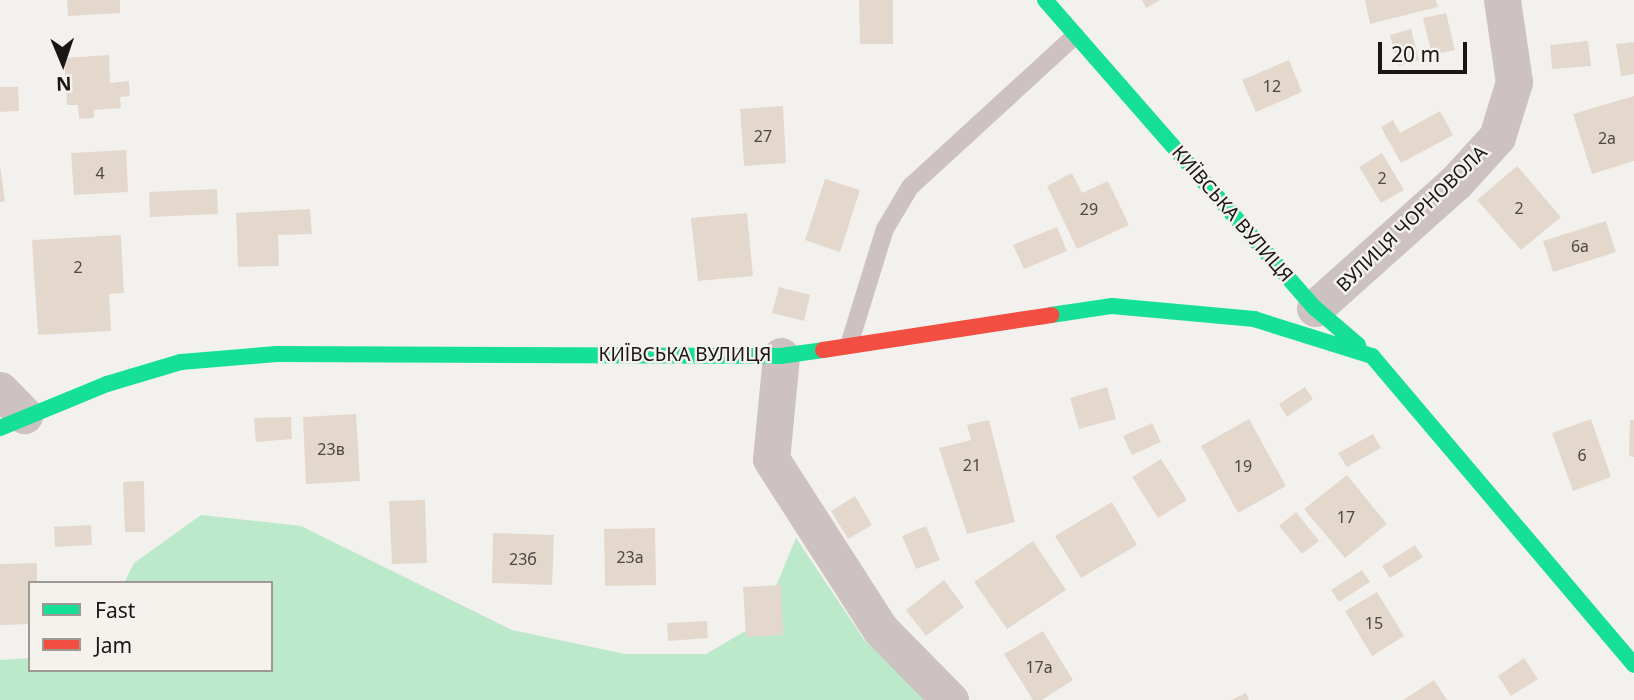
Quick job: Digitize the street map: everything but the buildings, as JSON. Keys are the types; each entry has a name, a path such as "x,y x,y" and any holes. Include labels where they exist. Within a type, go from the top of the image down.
{"street":[{"name":"КИЇВСЬКА ВУЛИЦЯ","path":"1045,0 1315,308 1372,356 1634,665"},
{"name":"ВУЛИЦЯ ЧОРНОВОЛА","path":"1315,308 1456,182 1497,137 1514,82 1502,0"},
{"name":"КИЇВСЬКА ВУЛИЦЯ","path":"8,411 181,362 277,354 781,356 1112,306 1254,319 1372,356"},
{"path":"781,356 771,459 880,629 950,700"}],"lane":[{"path":"849,345 886,229 910,187 1075,36"}],"green space":[{"path":"201,515 301,526 512,630 625,654 706,654 761,622 796,538 865,641 927,700 0,700 0,660 28,658 28,672 273,672 273,581 125,581 134,563"}],"traffic: fast":[{"path":"1045,0 1315,308 1358,345"},
{"path":"1051,315 1112,306 1254,319 1372,356 1634,665"},
{"path":"0,428 107,384 181,362 277,354 781,356 823,350"}],"traffic: jam":[{"path":"823,350 1051,315"}]}
